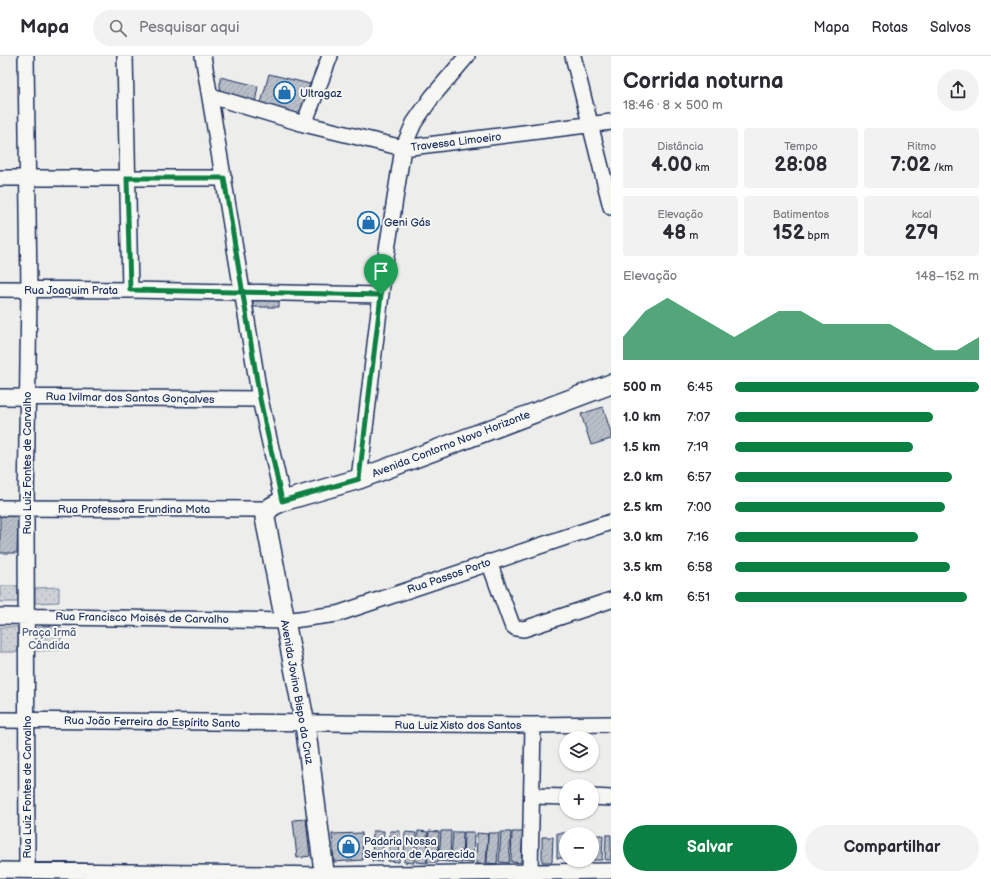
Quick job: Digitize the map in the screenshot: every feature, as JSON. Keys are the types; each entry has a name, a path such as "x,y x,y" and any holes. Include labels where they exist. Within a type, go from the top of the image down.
{"main road":[{"name":"Avenida Contorno Novo Horizonte","path":"275,505 359,479 611,384"},
{"name":"Avenida Jovino Bispo da Cruz","path":"275,505 265,518 305,724 325,877"}],"street":[{"name":"Rua Luiz Fontes de Carvalho","path":"26,56 29,179 26,508 27,870"},
{"path":"125,56 130,290"},
{"name":"Avenida Jovino Bispo da Cruz","path":"203,56 211,96 241,293 260,399 275,505"},
{"path":"206,76 214,56"},
{"path":"304,124 330,56"},
{"path":"359,479 381,295 403,148 414,123 432,97 467,56"},
{"path":"572,56 611,206"},
{"name":"Travessa Limoeiro","path":"211,96 304,124 403,148 589,126 611,122"},
{"path":"0,178 224,178"},
{"name":"Rua Joaquim Prata","path":"0,289 381,295"},
{"name":"Rua Ivilmar dos Santos Gonçalves","path":"0,397 260,399"},
{"name":"Rua Professora Erundina Mota","path":"0,508 275,505"},
{"name":"Rua Passos Porto","path":"285,621 337,614 611,522"},
{"path":"489,562 512,626 516,628 524,629 611,600"},
{"name":"Rua Francisco Moisés de Carvalho","path":"0,616 285,621"},
{"name":"Rua João Ferreira do Espírito Santo","path":"0,720 305,724"},
{"name":"Rua Luiz Xisto dos Santos","path":"305,724 611,724"},
{"path":"530,871 533,796 533,725"},
{"path":"533,796 559,797"},
{"path":"599,797 611,798"},
{"path":"0,870 325,877 530,871 611,871"}],"green space":[{"name":"Praça Irmã Cândida","path":"0,586 18,586 18,602 0,602"},
{"name":"Praça Irmã Cândida","path":"59,587 59,602 35,603 35,588"},
{"name":"Praça Irmã Cândida","path":"0,627 18,627 18,652 0,652"},
{"name":"Praça Irmã Cândida","path":"37,627 61,627 61,650 37,651"}],"building":[{"name":"Ultragaz","path":"269,74 310,84 301,114 261,103"},
{"path":"220,77 258,86 255,103 220,94"},
{"name":"Geni Gás","path":"361,214 378,219 375,230 358,225"},
{"path":"253,295 279,295 279,307 253,307"},
{"path":"603,407 611,433 611,439 591,445 581,414"},
{"path":"18,515 17,553 0,553 0,516"},
{"path":"306,819 310,856 297,858 293,820"},
{"path":"373,831 384,831 382,862 372,861"},
{"path":"390,831 400,831 399,862 388,861"},
{"path":"418,831 428,832 427,863 416,862"},
{"path":"429,831 439,832 438,862 427,862"},
{"path":"441,831 451,831 450,862 439,861"},
{"path":"405,832 416,833 414,863 404,862"},
{"path":"453,832 463,832 462,863 451,862"},
{"path":"464,832 474,832 473,863 463,862"},
{"path":"501,832 511,832 509,863 499,862"},
{"path":"512,832 523,832 521,863 511,862"},
{"name":"Padaria Nossa Senhora de Aparecida","path":"362,833 363,860 334,862 332,834"},
{"path":"477,833 488,834 486,864 476,864"},
{"path":"488,833 499,833 497,864 487,863"},
{"path":"557,833 559,833 559,858 557,858"},
{"path":"599,835 603,835 602,860 599,860"},
{"path":"606,835 611,835 611,860 605,860"},
{"path":"542,837 553,837 552,862 542,862"}],"place":[{"name":"Ultragaz","path":"285,93"},
{"name":"Geni Gás","path":"368,222"},
{"name":"Padaria Nossa Senhora de Aparecida","path":"348,847"}],"route":[{"path":"381,295 241,293 130,290 127,178 224,178 241,293 260,399 282,501 359,479 381,295"}]}
